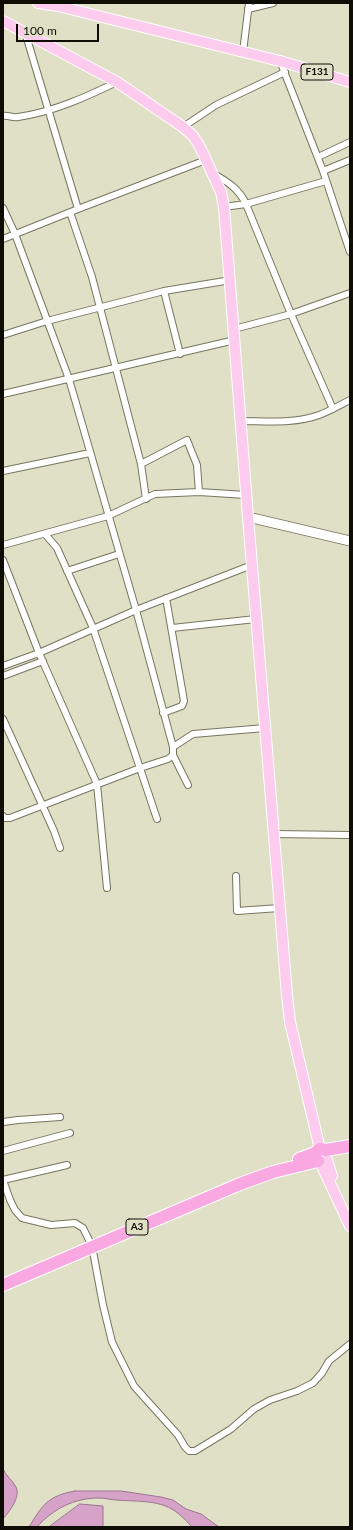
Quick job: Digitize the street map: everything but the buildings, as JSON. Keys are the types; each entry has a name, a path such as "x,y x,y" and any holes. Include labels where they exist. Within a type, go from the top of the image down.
{"highway":[{"name":"A3","path":"322,1156 350,1146"},
{"name":"A3","path":"3,1285 204,1198 273,1172 289,1164 350,1150"}],"main road":[{"name":"F131","path":"38,3 58,4 282,61 350,82"},
{"path":"3,21 117,82 183,128 193,136 222,192 231,280 246,495 290,1022 322,1156 335,1194 350,1226"},
{"name":"F131","path":"282,61 295,62 350,75"}],"street":[{"path":"243,52 249,6 273,3"},
{"path":"25,32 78,209"},
{"path":"282,61 318,156 350,252"},
{"path":"183,128 216,105 285,72"},
{"path":"3,116 16,117 48,110 84,98 117,82"},
{"path":"318,156 350,142"},
{"path":"3,239 206,160"},
{"path":"323,171 350,160"},
{"path":"214,174 227,181 236,189 246,204 291,314 333,408"},
{"path":"224,207 246,204 326,181"},
{"path":"3,208 15,234 69,379 136,610 173,747 173,755 188,785"},
{"path":"70,212 92,277 141,464 146,498"},
{"path":"3,335 99,307 164,291 231,280"},
{"path":"164,291 180,354"},
{"path":"234,329 291,314 350,293"},
{"path":"3,394 235,340"},
{"path":"241,421 308,418 319,415 350,400"},
{"path":"141,464 187,440 197,465 198,492"},
{"path":"3,472 90,453"},
{"path":"3,545 108,516 155,494 198,492 246,495"},
{"path":"248,517 350,540"},
{"path":"45,534 57,548 93,628 157,819"},
{"path":"67,571 119,554"},
{"path":"4,563 39,653 97,784 107,888"},
{"path":"3,666 39,653 136,610 252,565"},
{"path":"164,713 182,706 184,701 166,598"},
{"path":"172,628 256,619"},
{"path":"3,676 43,661"},
{"path":"3,719 43,805 60,848"},
{"path":"173,747 193,734 265,728"},
{"path":"3,816 5,818 10,818 97,784 168,759 173,755"},
{"path":"274,834 350,835"},
{"path":"236,876 237,912 280,908"},
{"path":"3,1122 60,1117"},
{"path":"3,1150 70,1133"},
{"path":"67,1166 3,1180 10,1200 22,1218 51,1225 75,1223 82,1228 92,1246 112,1342 134,1386 178,1435 189,1451 195,1451 231,1429 241,1418 270,1400 297,1391 313,1383 322,1373 329,1361 350,1344"}],"shaded area":[{"path":"3,1469 15,1485 17,1495 14,1504 3,1519"},
{"path":"75,1491 121,1491 173,1500 186,1509 201,1514 219,1527 192,1527 172,1509 150,1502 99,1498 73,1502 57,1510 37,1527 29,1527 38,1512 47,1502 58,1496"},
{"path":"80,1504 103,1506 103,1527 49,1527"}]}
